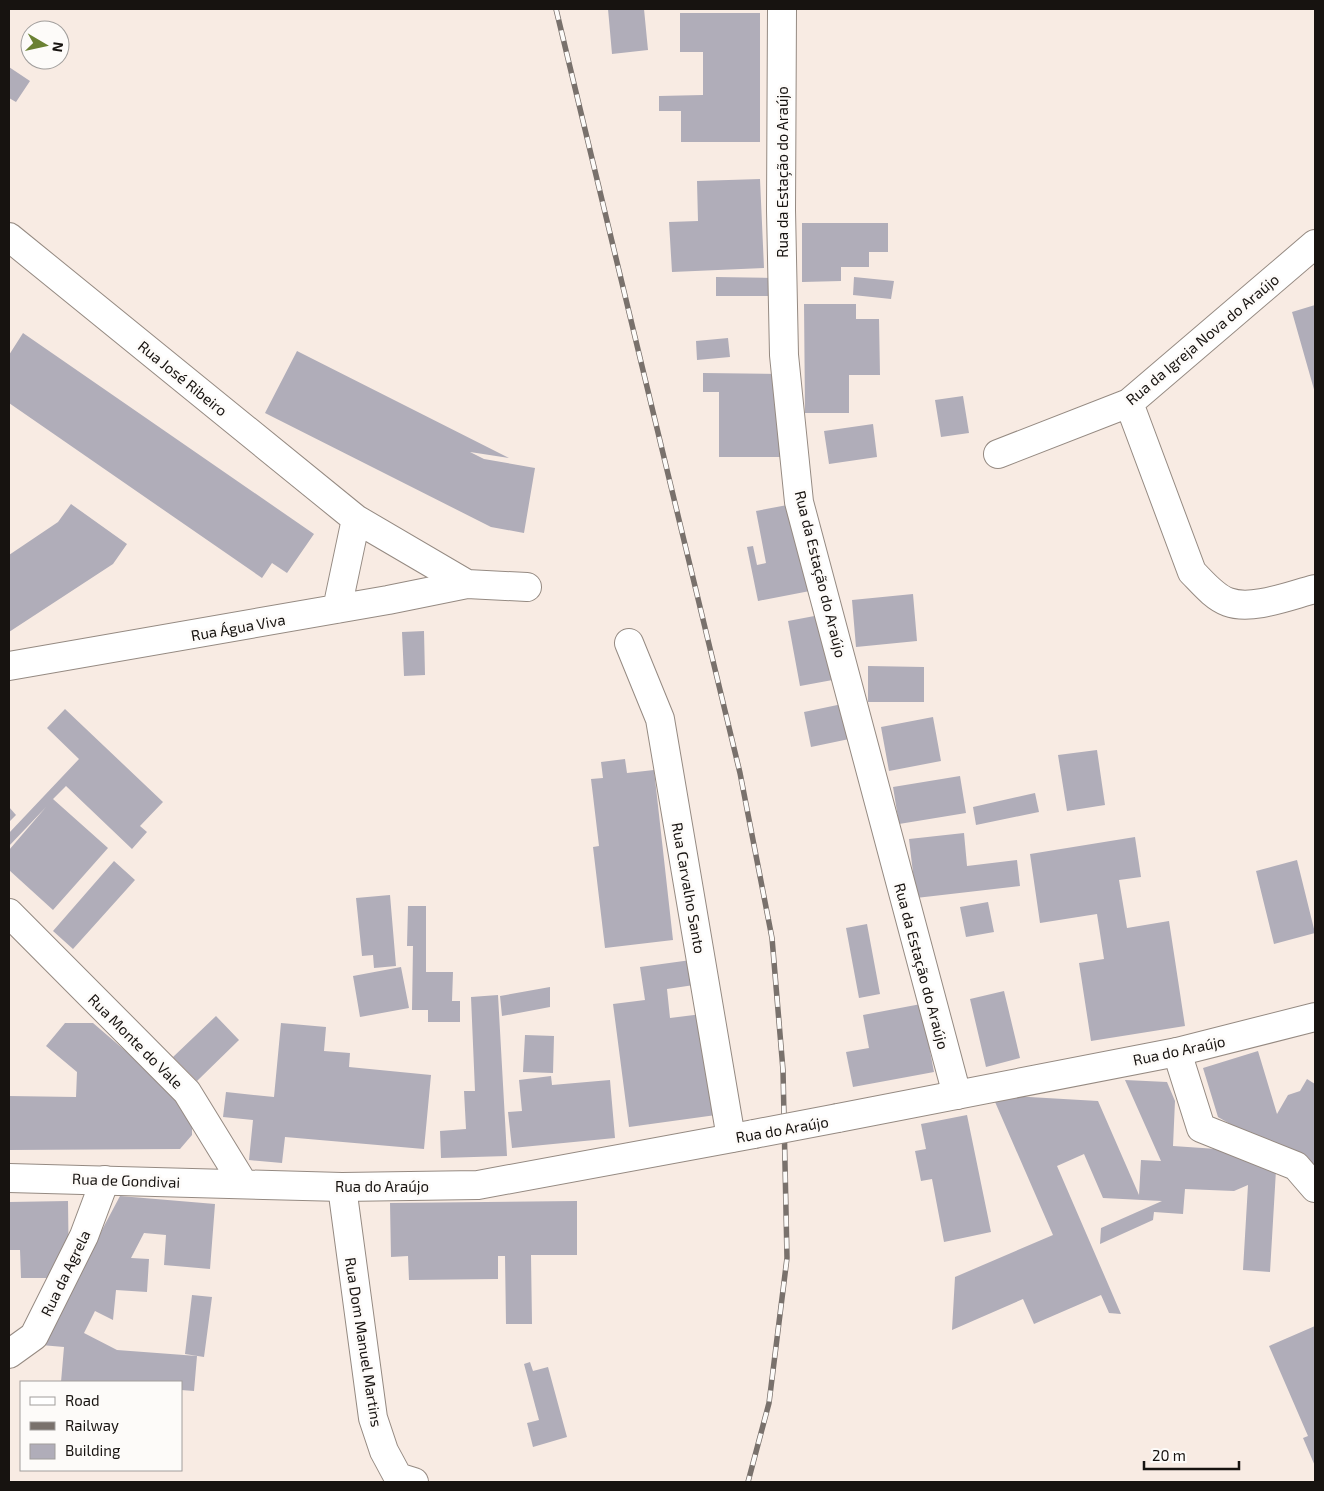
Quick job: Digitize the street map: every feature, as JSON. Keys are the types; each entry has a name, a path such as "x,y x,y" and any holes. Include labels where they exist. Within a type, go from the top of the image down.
{"street":[{"name":"Rua da Estação do Araújo","path":"782,9 781,210 784,355 800,502 957,1095"},
{"name":"Rua José Ribeiro","path":"9,238 356,518 467,584 527,587"},
{"name":"Rua da Igreja Nova do Araújo","path":"998,454 1129,403 1315,244"},
{"path":"1129,403 1192,572 1210,590 1227,602 1251,606 1315,589"},
{"path":"337,609 356,518"},
{"name":"Rua Água Viva","path":"9,666 337,609 467,584"},
{"name":"Rua Carvalho Santo","path":"629,643 660,719 742,1136"},
{"name":"Rua Monte do Vale","path":"9,913 187,1092 242,1184"},
{"name":"Rua do Araújo","path":"242,1184 342,1187 478,1186 1177,1052 1315,1017"},
{"path":"1177,1052 1201,1128 1296,1166 1315,1188"},
{"name":"Rua de Gondivai","path":"9,1178 242,1184"},
{"name":"Rua da Agrela","path":"9,1354 34,1336 84,1236 105,1180"},
{"name":"Rua Dom Manuel Martins","path":"342,1187 373,1418 384,1450 398,1477 414,1482"}],"building":[{"path":"608,9 644,9 648,50 612,54"},
{"path":"680,13 760,13 760,142 681,142 681,111 659,111 659,96 703,95 703,52 680,52"},
{"path":"9,67 30,81 16,102 9,98"},
{"path":"760,179 764,268 672,272 669,222 698,221 697,181"},
{"path":"802,223 888,223 888,252 869,252 869,267 841,267 841,281 802,282"},
{"path":"716,277 775,278 775,296 716,296"},
{"path":"854,277 894,281 891,299 853,295"},
{"path":"804,304 856,304 856,319 879,319 880,375 849,375 849,413 805,413"},
{"path":"1315,305 1315,393 1292,312"},
{"path":"23,333 314,534 287,573 272,563 262,578 9,403 9,355"},
{"path":"728,338 730,357 697,360 696,341"},
{"path":"297,351 509,458 470,452 484,459 535,468 524,533 491,527 265,413"},
{"path":"703,373 783,374 783,457 719,457 719,392 703,392"},
{"path":"963,396 969,433 941,437 935,400"},
{"path":"873,424 877,457 829,464 824,431"},
{"path":"798,503 815,590 758,601 747,547 753,546 757,565 766,563 756,511"},
{"path":"71,504 127,544 113,564 9,632 9,555 58,522"},
{"path":"913,594 917,641 856,647 852,600"},
{"path":"825,614 838,679 800,686 788,621"},
{"path":"424,631 425,675 404,676 402,632"},
{"path":"868,666 924,667 924,702 868,702"},
{"path":"847,703 854,738 811,747 804,712"},
{"path":"65,709 163,802 140,826 147,832 132,849 66,786 53,799 108,848 53,910 9,870 9,850 46,807 9,846 9,833 79,759 47,728"},
{"path":"933,717 941,761 889,771 881,727"},
{"path":"1097,750 1105,805 1067,811 1058,755"},
{"path":"625,759 627,773 654,770 673,940 605,948 593,847 599,846 591,779 603,778 601,762"},
{"path":"960,776 966,813 899,824 893,787"},
{"path":"1035,793 1039,812 976,825 973,807"},
{"path":"9,807 16,815 9,822"},
{"path":"964,833 967,866 1017,860 1020,886 916,898 909,839"},
{"path":"1135,837 1141,877 1119,880 1127,928 1169,921 1185,1026 1091,1041 1079,963 1104,959 1097,914 1040,923 1030,854"},
{"path":"1297,860 1315,933 1274,944 1256,871"},
{"path":"114,861 135,880 73,949 53,931"},
{"path":"390,895 396,966 374,968 373,955 362,956 356,898"},
{"path":"988,902 994,932 966,937 960,907"},
{"path":"408,906 426,906 426,972 453,972 452,1001 460,1001 460,1022 428,1022 428,1010 412,1010 413,946 407,946"},
{"path":"867,924 880,994 859,998 846,928"},
{"path":"691,960 694,985 667,989 670,1018 702,1014 716,1115 629,1127 613,1004 645,1000 640,967"},
{"path":"401,967 409,1008 360,1017 353,976"},
{"path":"550,987 550,1007 502,1016 500,996"},
{"path":"1004,991 1020,1058 986,1067 970,999"},
{"path":"498,995 507,1156 441,1158 440,1131 466,1129 464,1091 475,1091 471,997"},
{"path":"921,1004 934,1072 853,1087 846,1052 869,1048 863,1015"},
{"path":"216,1016 239,1040 197,1081 173,1057"},
{"path":"65,1023 93,1023 192,1108 192,1135 180,1149 9,1150 9,1096 76,1097 77,1072 46,1046"},
{"path":"281,1023 326,1027 324,1051 350,1053 349,1067 431,1075 424,1149 285,1137 282,1163 249,1160 253,1120 223,1117 226,1092 274,1097"},
{"path":"525,1035 554,1036 553,1073 523,1072"},
{"path":"1258,1051 1277,1114 1288,1095 1300,1091 1307,1079 1315,1084 1315,1173 1218,1117 1203,1068"},
{"path":"551,1076 552,1085 610,1080 615,1138 512,1148 508,1112 522,1111 519,1080"},
{"path":"1125,1080 1167,1082 1175,1101 1173,1146 1277,1153 1270,1272 1243,1270 1248,1185 1234,1191 1185,1189 1183,1214 1154,1212 1153,1220 1100,1244 1101,1228 1162,1201 1103,1198 1084,1154 1057,1166 1121,1314 1109,1313 1101,1295 1034,1324 1023,1299 952,1330 955,1277 1053,1235 992,1095 1098,1101 1139,1195 1141,1160 1161,1161"},
{"path":"967,1115 991,1232 944,1242 932,1179 921,1181 915,1151 926,1149 921,1124"},
{"path":"120,1196 215,1204 210,1269 164,1265 166,1235 144,1233 131,1258 149,1259 147,1292 116,1290 113,1320 95,1311 84,1333 117,1350 197,1356 194,1391 182,1390 182,1381 61,1381 64,1347 41,1345"},
{"path":"68,1201 69,1278 21,1278 20,1250 9,1250 9,1202"},
{"path":"577,1201 577,1255 531,1255 532,1324 506,1324 505,1256 498,1256 498,1279 409,1280 408,1256 391,1257 390,1203"},
{"path":"192,1295 212,1297 204,1357 185,1354"},
{"path":"1315,1326 1315,1466 1303,1438 1308,1436 1269,1346"},
{"path":"530,1362 533,1371 548,1367 567,1437 533,1447 527,1423 539,1420 524,1364"}],"railway":[{"path":"556,9 740,773 772,938 783,1070 787,1258 769,1403 748,1482"}]}
